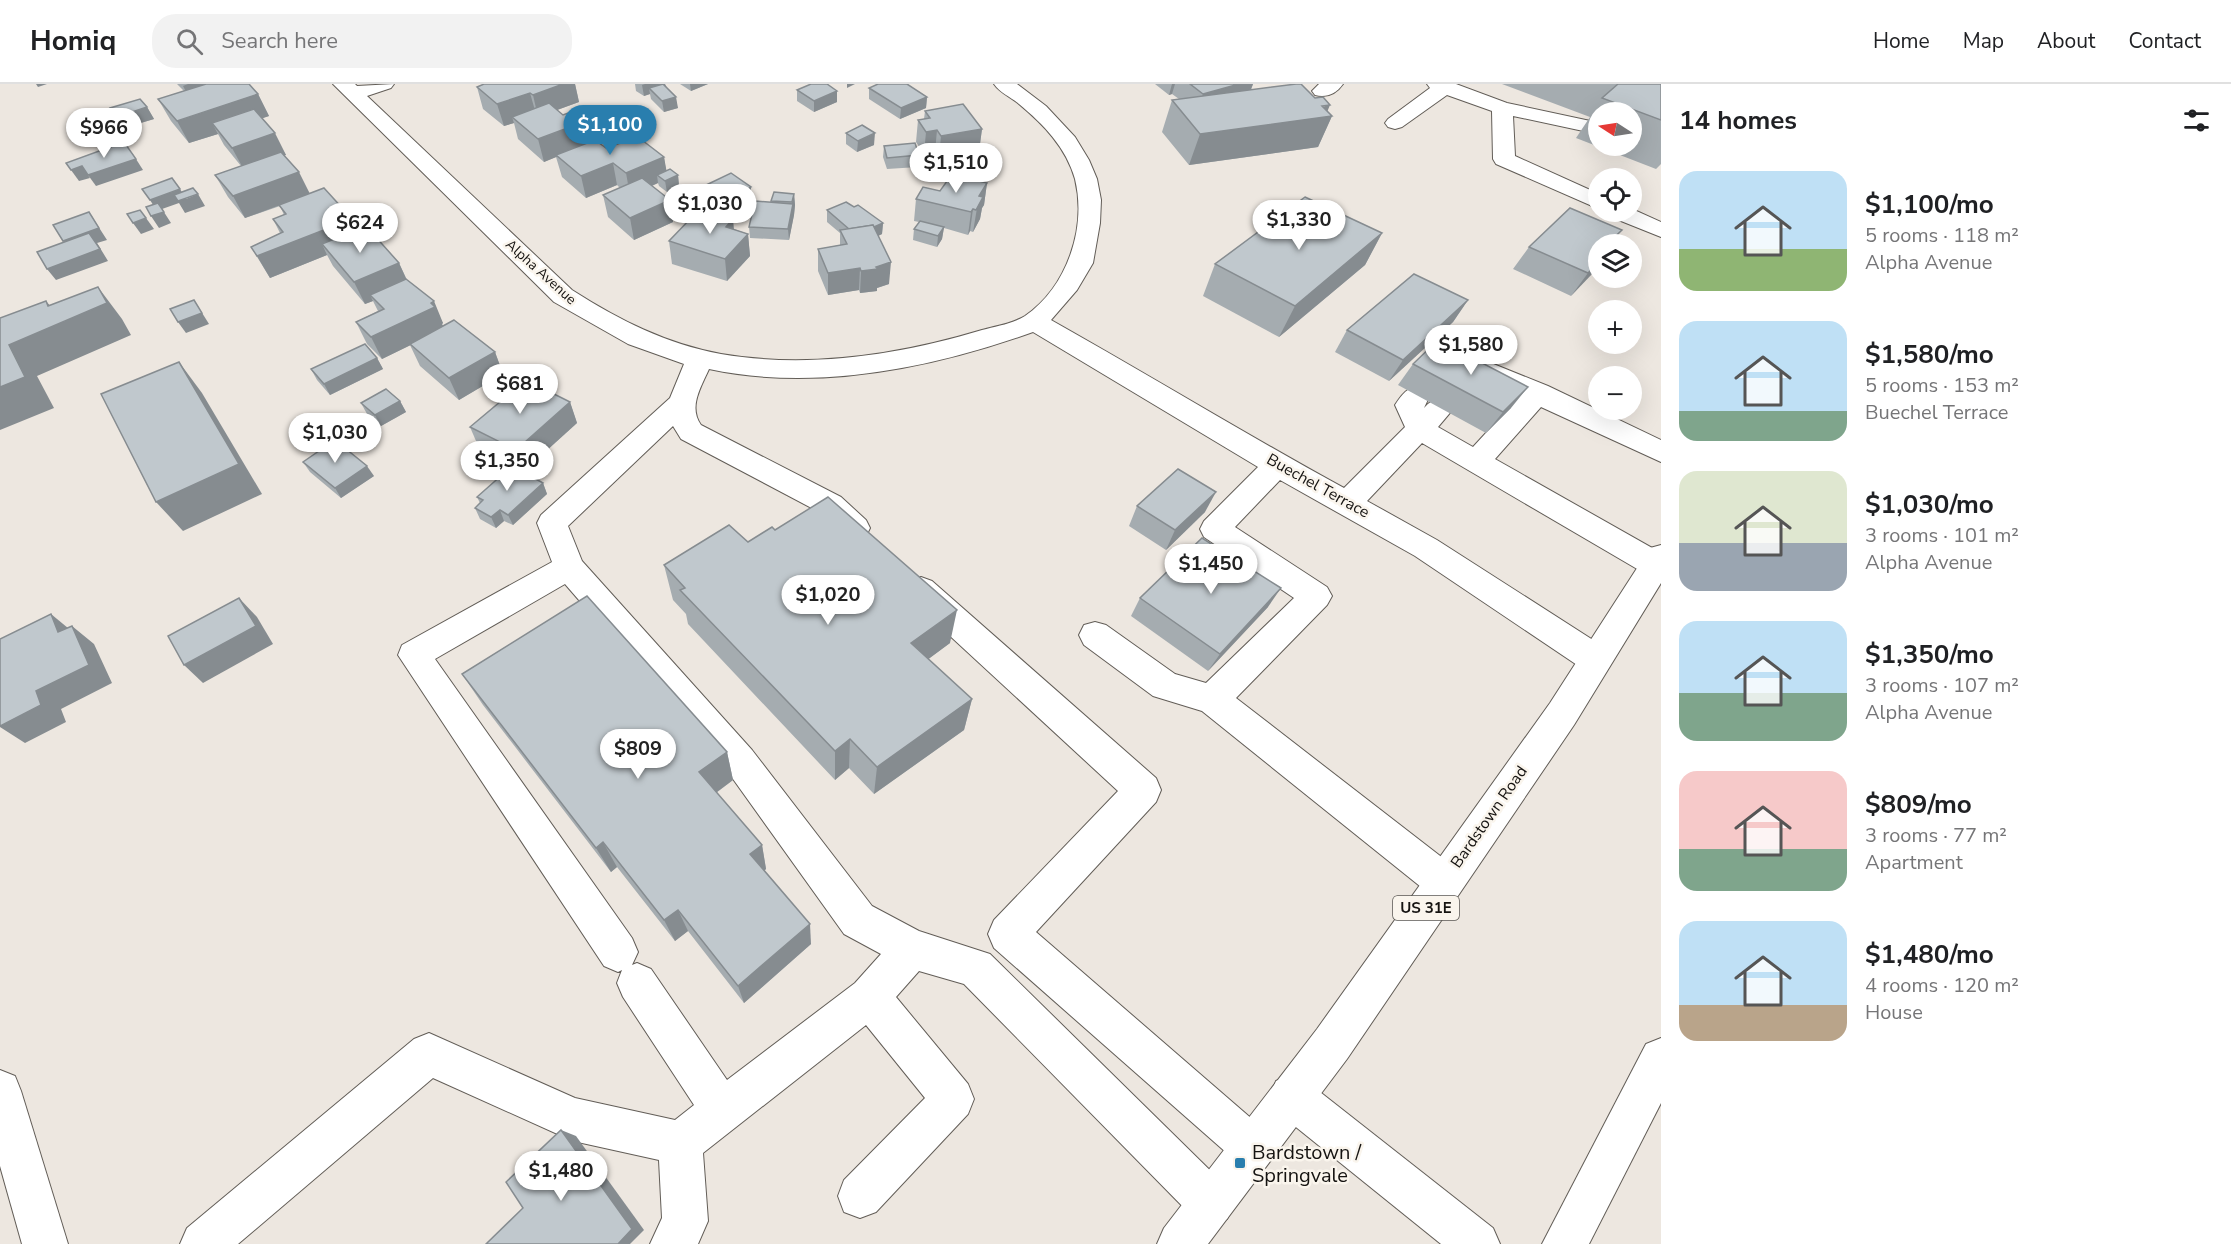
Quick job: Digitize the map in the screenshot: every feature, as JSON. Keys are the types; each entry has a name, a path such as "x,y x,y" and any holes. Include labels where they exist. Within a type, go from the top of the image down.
{"street":[{"path":"348,89 384,84"},
{"path":"1004,84 1029,100 1062,132 1081,163 1089,196 1089,213 1081,265 1069,283 1035,322"},
{"path":"1395,123 1441,85 1502,108 1588,126"},
{"name":"Alpha Avenue","path":"348,89 563,297 604,323 653,345 700,358 758,367 826,367 874,363 958,348 1035,322"},
{"path":"1502,108 1504,159 1588,197"},
{"path":"1642,222 1661,230"},
{"name":"Buechel Terrace","path":"1035,322 1426,548 1595,659"},
{"path":"700,358 681,403 552,523 569,567 740,760 858,920 912,949 976,968 1211,1203"},
{"path":"1468,372 1538,393 1661,452"},
{"path":"1476,461 1538,393"},
{"path":"1348,502 1420,429 1428,402"},
{"path":"681,403 683,420 691,432 831,505 886,558 1143,790 976,968"},
{"path":"1420,429 1658,561"},
{"path":"1212,699 1316,596 1215,529 1278,464"},
{"name":"Bardstown Road","path":"1180,1244 1332,1044 1562,714 1658,561"},
{"path":"569,567 414,655 723,1111"},
{"path":"1095,635 1165,686 1212,699 1444,882"},
{"path":"1008,934 1252,1147"},
{"path":"218,1239 429,1054 573,1119 680,1143 869,997 912,949"},
{"path":"860,1196 953,1099 869,997"},
{"path":"1565,1244 1661,1059"},
{"path":"0,1091 45,1244"},
{"path":"1291,1096 1477,1244"},
{"path":"673,1244 685,1221 680,1143"}],"building":[{"path":"206,84 249,84 258,94 177,121 158,99"},
{"path":"484,84 563,84 533,95 530,93 497,104 477,87"},
{"path":"663,84 676,97 662,101 649,88"},
{"path":"811,84 827,84 837,91 814,101 797,90"},
{"path":"878,84 907,84 927,97 901,108 869,88"},
{"path":"1190,84 1239,84 1203,94"},
{"path":"1301,84 1315,98 1323,97 1330,105 1322,106 1332,116 1200,134 1172,100"},
{"path":"1618,84 1661,84 1661,120 1642,113 1642,102 1613,102 1602,98"},
{"path":"140,99 147,107 117,117 110,108"},
{"path":"549,103 563,115 576,110 589,120 538,139 512,117"},
{"path":"963,104 982,129 941,136 937,130 926,132 918,120 930,118 925,111"},
{"path":"254,109 275,133 232,148 212,123"},
{"path":"862,125 875,133 858,141 846,133"},
{"path":"638,137 664,157 626,173 613,163 581,176 556,155 595,140 606,148"},
{"path":"124,142 136,159 88,175 82,166 71,170 66,163"},
{"path":"915,143 919,155 887,158 884,146"},
{"path":"281,152 299,172 233,196 215,175"},
{"path":"670,169 678,175 665,181 657,175"},
{"path":"731,173 751,187 721,202 702,187"},
{"path":"952,174 987,183 979,196 983,197 976,210 973,209 971,212 916,199 923,187 940,191"},
{"path":"172,178 180,189 150,200 142,189"},
{"path":"642,178 670,200 630,218 603,195"},
{"path":"193,188 198,194 178,201 174,195"},
{"path":"324,188 344,210 339,212 347,221 257,256 251,247 283,232 273,219 286,214 279,205"},
{"path":"774,192 794,194 792,202 771,201"},
{"path":"1305,197 1382,233 1295,306 1215,264"},
{"path":"755,201 793,204 788,229 749,227"},
{"path":"846,202 854,207 858,205 883,223 874,227 873,225 849,229 827,210"},
{"path":"158,203 164,212 151,216 146,207"},
{"path":"1570,208 1588,216 1588,222 1603,222 1622,230 1618,234 1588,234 1588,273 1529,247"},
{"path":"140,210 146,218 133,223 127,214"},
{"path":"706,210 733,219 726,227 748,234 725,259 669,241 693,216 699,217"},
{"path":"89,212 99,228 63,241 53,225"},
{"path":"920,221 944,227 938,236 914,229"},
{"path":"873,225 891,262 876,267 878,269 861,271 860,268 828,273 818,249 847,244 840,230"},
{"path":"366,226 399,263 354,282 322,244"},
{"path":"89,233 100,249 47,269 37,252"},
{"path":"1414,274 1468,300 1403,360 1347,330"},
{"path":"406,279 434,301 431,303 435,307 371,337 356,322 384,309 370,295"},
{"path":"98,287 107,303 9,345 25,377 0,387 0,318 46,301 48,306"},
{"path":"194,300 202,313 178,322 170,309"},
{"path":"454,320 495,352 449,378 410,344"},
{"path":"1438,340 1528,387 1503,412 1413,364"},
{"path":"365,344 377,358 324,384 311,369"},
{"path":"179,362 239,464 156,502 101,394"},
{"path":"526,380 570,402 516,450 470,427"},
{"path":"386,389 400,401 375,415 361,403"},
{"path":"335,440 367,466 335,488 303,462"},
{"path":"512,466 543,483 508,515 500,510 491,517 475,508 483,500 477,497"},
{"path":"1178,469 1216,492 1175,530 1137,506"},
{"path":"828,497 957,610 911,643 972,699 877,767 850,739 835,751 680,590 685,588 664,565 729,525 748,542 772,527 775,530"},
{"path":"1202,538 1281,588 1220,654 1140,598"},
{"path":"587,596 727,752 699,772 762,845 750,854 810,924 738,986 678,910 664,920 603,842 596,848 462,674"},
{"path":"239,598 256,626 184,665 168,636"},
{"path":"51,614 58,632 72,626 89,665 36,691 41,705 0,726 0,639"},
{"path":"561,1130 632,1229 618,1244 486,1244 523,1208 506,1182"}],"place":[{"name":"Bardstown / Springvale","path":"1240,1163"}]}
